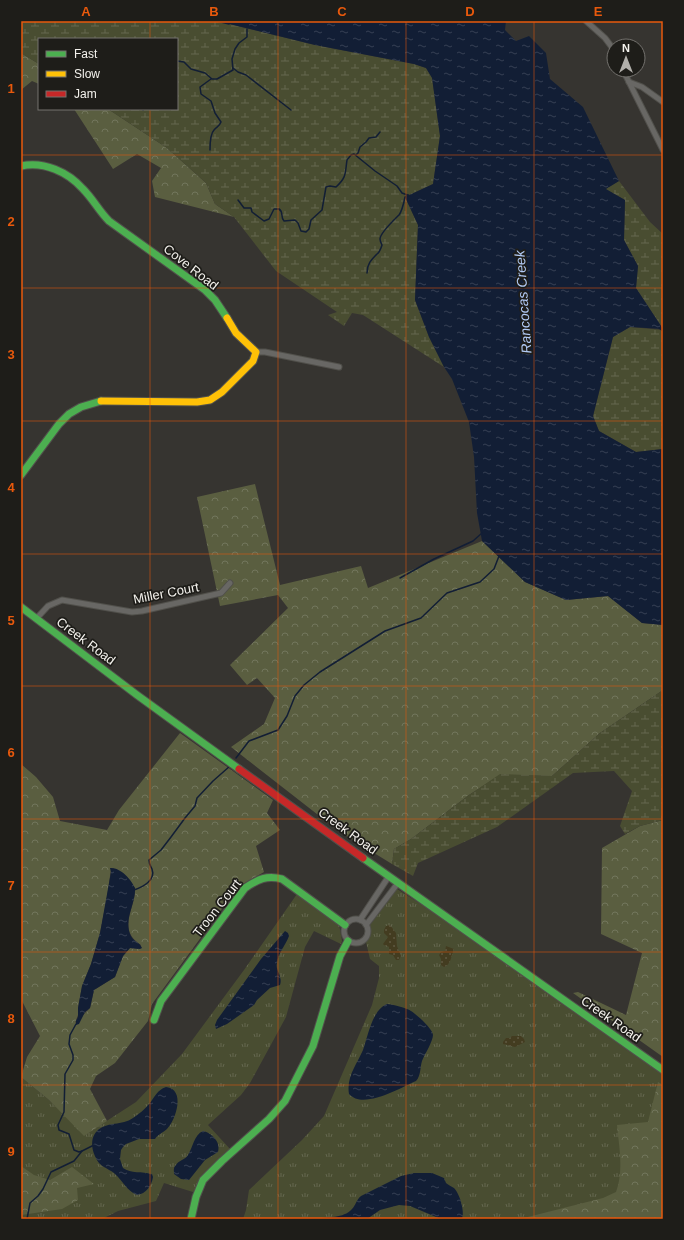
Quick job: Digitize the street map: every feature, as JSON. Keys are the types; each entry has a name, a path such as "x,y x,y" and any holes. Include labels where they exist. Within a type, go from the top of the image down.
{"street":[{"path":"586,21 606,39"},
{"path":"628,78 663,150"},
{"path":"630,82 642,87 663,102"},
{"name":"Cove Road","path":"21,166 35,164 48,166 79,185 109,221 204,290 215,300 236,333 256,352"},
{"path":"21,476 59,424 69,414 81,407 102,401 197,402 210,400 222,392 243,371 255,357 256,352 266,352 339,367"},
{"name":"Miller Court","path":"36,619 48,606 62,600 132,612 142,611 221,593 230,583"},
{"name":"Creek Road","path":"21,608 137,695 663,1070"},
{"name":"Troon Court","path":"154,1020 161,1001 170,988 245,888 258,878 273,876 282,879 345,925"},
{"path":"360,920 389,876"},
{"path":"366,925 398,882"},
{"path":"351,920 360,920 366,925 368,933 364,940 356,943 348,941 344,933 345,925 351,920"},
{"path":"191,1219 196,1197 203,1180 269,1119 285,1101 313,1046 340,956 348,941"}],"green space":[{"path":"21,21 217,21 315,45 414,64 426,68 432,77 440,136 433,184 405,197 418,225 415,300 429,337 444,367 363,315 352,313 344,326 328,315 337,312 276,271 234,217 215,204 206,183 167,148 110,110 178,110 178,38 38,38 38,63 21,53"},
{"path":"21,53 38,63 38,84 32,81 21,90"},
{"path":"75,110 110,110 167,148 206,183 215,204 234,217 155,197 152,181 161,168 137,154 113,169"},
{"path":"619,181 650,222 663,234 663,329 636,288 638,266 624,240 625,200 605,189"},
{"path":"630,327 663,330 663,449 636,452 599,431 593,416 613,337"},
{"path":"255,484 280,585 361,566 368,588 482,541 525,582 566,600 608,596 642,623 663,625 663,690 600,733 552,776 500,775 469,795 411,839 394,849 392,864 340,832 231,747 264,724 275,698 257,678 247,685 230,665 288,608 278,595 220,606 197,497"},
{"path":"663,690 663,820 640,826 625,834 620,826 632,791 614,771 573,773 497,827 418,863 413,876 392,864 394,849 411,839 469,795 500,774 552,776 600,733"},
{"path":"180,733 273,800 267,813 280,830 256,846 264,872 238,887 152,1004 148,1021 115,1063 96,1076 90,1089 107,1121 84,1136 49,1100 21,1077 27,1057 40,1036 21,999 21,764 36,777 53,797 60,821 107,830 119,810","holes":["113,868 127,877 135,888 135,896 128,925 134,939 141,945 138,949 130,948 123,956 115,977 94,990 90,1008 75,1023 78,1015 82,986 91,964 100,933 111,869"]},
{"path":"663,820 663,1057 573,993 578,992 626,1015 642,953 601,934 602,848 640,826"},
{"path":"397,889 497,952 663,1075 663,1219 243,1219 249,1190 302,1140 324,1116 372,1005 379,978 379,966 370,959 366,942 369,936 370,925"},
{"path":"297,894 339,924 342,941 341,944 314,931 305,947 286,1017 250,1083 241,1095 208,1125 230,1149 204,1174 193,1192 164,1183 156,1201 118,1211 102,1219 21,1219 21,1077 49,1100 85,1135 136,1102 182,1054 244,970"},
{"path":"658,1082 663,1085 663,1219 520,1219 603,1198 616,1192 620,1176 620,1150 617,1125 648,1122"},
{"path":"21,1166 34,1175 50,1180 72,1167 94,1184 77,1188 78,1200 62,1209 21,1215"}],"sand":[{"path":"390,925 396,933 397,946 401,956 399,960 396,960 393,955 389,954 389,947 383,944 388,937 384,933 384,930 386,926"},
{"path":"446,946 454,949 448,964 444,967 441,965 439,955 441,952 445,951"},
{"path":"512,1036 521,1036 525,1042 515,1047 503,1044 506,1038 510,1038"}],"water":[{"name":"Rancocas Creek","path":"217,21 506,21 505,30 516,41 529,36 546,53 550,79 583,107 619,181 606,189 625,200 624,240 638,266 636,288 663,329 630,327 613,337 593,416 599,431 636,452 663,449 663,625 642,623 608,596 566,600 525,582 482,541 477,513 474,457 469,422 452,379 444,367 429,337 415,300 418,225 405,197 433,184 440,136 432,78 426,68 414,64 315,45"},
{"path":"110,868 118,869 125,874 135,888 134,899 128,922 131,936 140,944 142,948 130,948 123,956 115,977 94,990 90,1008 85,1012 79,1024 76,1025 82,986 91,964 100,933 111,872"},
{"path":"285,931 289,936 279,956 277,966 281,979 280,985 270,988 257,1000 254,1005 227,1024 216,1029 215,1025 217,1020 261,959"},
{"path":"387,1004 396,1005 417,1015 432,1032 432,1041 422,1061 420,1074 416,1081 372,1099 363,1100 355,1098 349,1094 348,1088 351,1076 363,1050 374,1018 382,1007"},
{"path":"166,1087 172,1089 176,1093 177,1099 176,1112 170,1125 155,1139 139,1139 126,1144 121,1150 120,1159 123,1168 133,1172 152,1174 153,1177 148,1189 137,1195 118,1177 100,1164 95,1157 92,1148 94,1135 105,1126 124,1122 135,1116 147,1106 158,1092"},
{"path":"203,1131 215,1138 219,1148 218,1152 205,1160 189,1180 181,1179 174,1174 174,1167 187,1157 196,1138"},
{"path":"414,1173 432,1173 444,1178 446,1183 454,1188 458,1194 462,1208 462,1219 441,1219 410,1206 399,1205 380,1210 367,1219 317,1219 335,1217 344,1214 352,1209 361,1196 401,1176"}],"waterway":[{"path":"217,21 229,24"},
{"path":"178,61 184,62 191,69 205,73 212,79 217,79 233,70 232,59 235,49 239,43 247,37 247,29"},
{"path":"233,68 246,75 291,110"},
{"path":"210,150 210,139 214,130 221,122 215,113 211,101 201,94 200,87 211,79"},
{"path":"356,155 360,147 369,138 376,137 380,132"},
{"path":"238,200 244,208 251,208 252,212 264,221 269,219 274,209 279,209 284,221 295,220 301,231 306,232 309,229 311,220 322,210 326,187 336,187 340,184 345,175 347,160 354,154 397,186 402,193 410,196"},
{"path":"367,273 370,262 381,249 382,245 380,240 382,233 399,215 405,197 408,195"},
{"path":"659,328 663,331"},
{"path":"400,578 434,559 473,541 482,533"},
{"path":"236,758 249,741 278,730 287,716 295,696 304,685 320,672 385,631 421,618 447,593 480,582 494,569 499,556"},
{"path":"134,890 145,885 150,880 153,873 149,860 161,850 195,806 197,798 230,766"},
{"path":"76,1024 70,1035 69,1044 73,1055 73,1060 65,1074 64,1112 58,1125 59,1130 69,1134 74,1150 79,1152 82,1151"},
{"path":"27,1219 30,1203 43,1189 51,1172 74,1161 82,1151 94,1145"}],"traffic: fast":[{"path":"21,166 38,165 55,169 77,183 87,193 109,221 205,290 215,300 227,318"},
{"path":"21,475 59,424 69,414 81,407 101,401"},
{"path":"21,607 137,695 239,769"},
{"path":"363,858 663,1070"},
{"path":"154,1020 161,1001 245,888 254,882 272,877 282,879 345,925"},
{"path":"191,1219 196,1197 203,1180 269,1119 285,1101 313,1046 340,956 348,941"}],"traffic: slow":[{"path":"101,401 197,402 210,400 222,392 253,361 256,352 236,333 227,318"}],"traffic: jam":[{"path":"239,769 363,858"}]}
